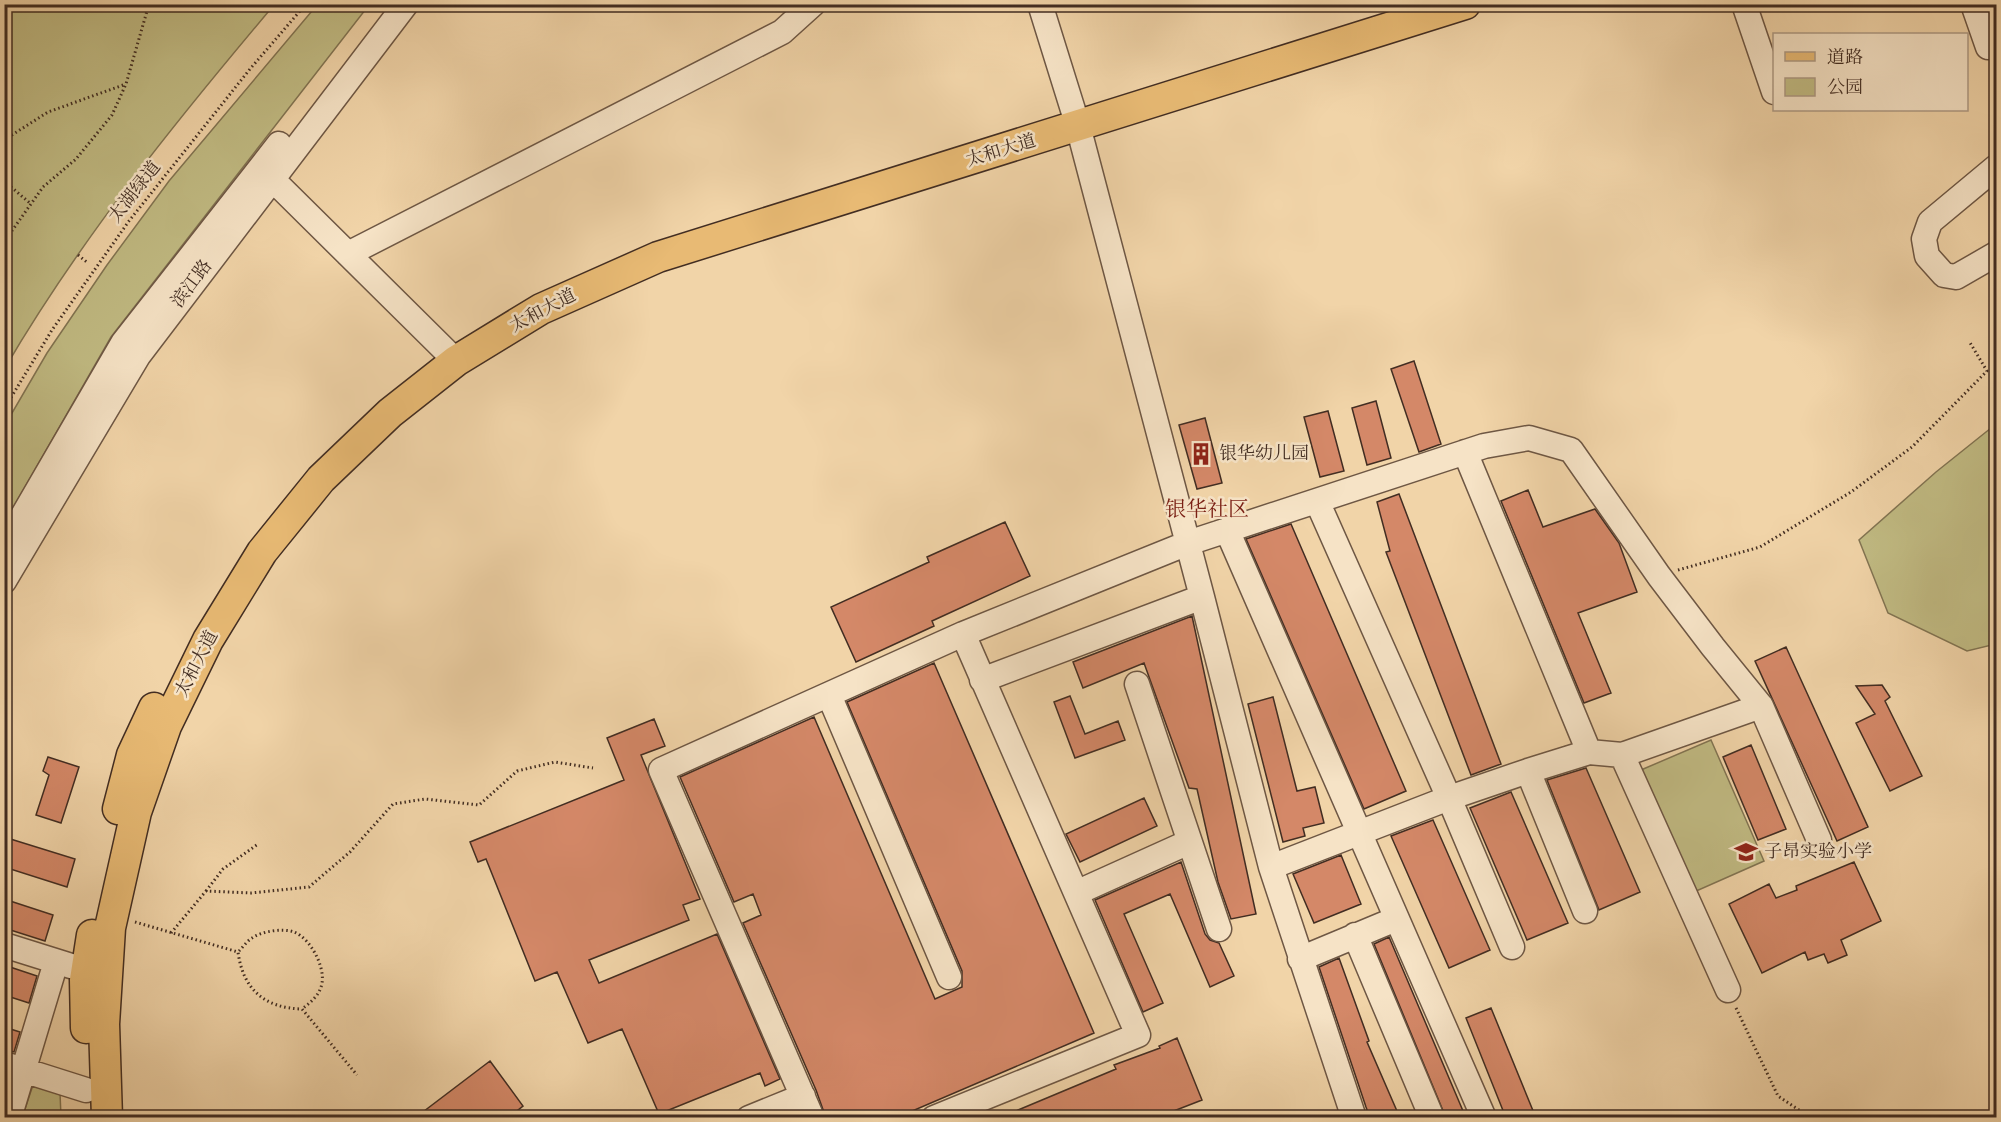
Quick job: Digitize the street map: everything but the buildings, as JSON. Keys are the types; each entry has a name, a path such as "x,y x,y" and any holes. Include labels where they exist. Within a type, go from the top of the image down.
{"main road":[{"name":"太和大道","path":"1075,119 1415,4"},
{"name":"太和大道","path":"107,1118 104,1024 110,928 136,812 166,726 208,640 262,552 321,479 451,355 498,315 576,273 671,237 1465,4"},
{"name":"太和大道","path":"86,1104 87,972 104,859 132,755 176,660 225,573 276,504 337,441 417,369 451,355"}],"street":[{"path":"4,548 123,343 266,173 387,4"},
{"name":"滨江路","path":"4,581 138,356 266,173 406,4"},
{"path":"348,254 782,32 813,4"},
{"path":"1040,4 1075,119 1188,543 1270,867 1354,1118"},
{"path":"1744,4 1773,89"},
{"path":"1973,4 1988,47"},
{"path":"1996,167 1930,222 1924,239 1927,256 1944,275 1956,276 1996,254"},
{"path":"266,173 451,355"},
{"path":"812,1118 661,770 963,634 1188,543 1484,446 1529,438 1571,450 1659,576 1761,705 1819,840"},
{"path":"1465,452 1589,752"},
{"path":"1317,501 1449,798 1512,947"},
{"path":"1227,530 1484,1118"},
{"path":"982,680 1202,597"},
{"path":"934,1118 1138,1035 963,634"},
{"path":"1137,684 1219,929"},
{"path":"829,695 948,976"},
{"path":"1270,867 1449,798 1528,771 1589,752 1622,755 1761,705"},
{"path":"1622,755 1728,990"},
{"path":"1528,771 1585,911"},
{"path":"1076,893 1189,842"},
{"path":"1300,959 1396,919"},
{"path":"1355,935 1432,1118"},
{"path":"4,945 87,972"},
{"path":"9,1118 14,1067 56,962"},
{"path":"14,1067 86,1104"},
{"path":"749,1118 803,1096"}],"path":[{"path":"4,242 43,187 76,159 112,115 126,84 149,4"},
{"name":"太湖绿道","path":"4,410 52,330 129,221 250,69 306,4"},
{"path":"4,140 48,112 126,84"},
{"path":"4,181 31,204"},
{"path":"78,255 88,263"},
{"path":"1659,576 1760,547 1851,492 1912,447 1987,371 1969,341"},
{"path":"206,891 251,893 309,887 350,852 393,804 425,799 479,805 517,771 555,762 593,768"},
{"path":"171,933 223,869 258,844"},
{"path":"113,916 238,952"},
{"path":"275,930 294,932 308,942 319,961 322,983 315,999 302,1009 287,1009 260,996 248,983 241,970 238,952 253,937 275,930"},
{"path":"1728,990 1778,1096 1811,1118"},
{"path":"302,1009 357,1075"},
{"path":"1863,1118 1870,1115 1914,1114 1929,1118"}],"green space":[{"path":"5,4 274,5 166,136 98,226 34,320 5,368"},
{"path":"317,5 369,5 111,337 5,522 5,425 47,353 107,265 169,181"},
{"path":"1996,424 1996,644 1967,651 1888,613 1859,540 1936,472"},
{"path":"1711,740 1764,861 1694,892 1641,770"},
{"path":"33,1085 60,1093 61,1117 22,1118"}],"place":[{"name":"银华幼儿园","path":"1201,454"},
{"name":"子昂实验小学","path":"1746,852"}],"district":[{"name":"银华社区","path":"1207,510"}]}
